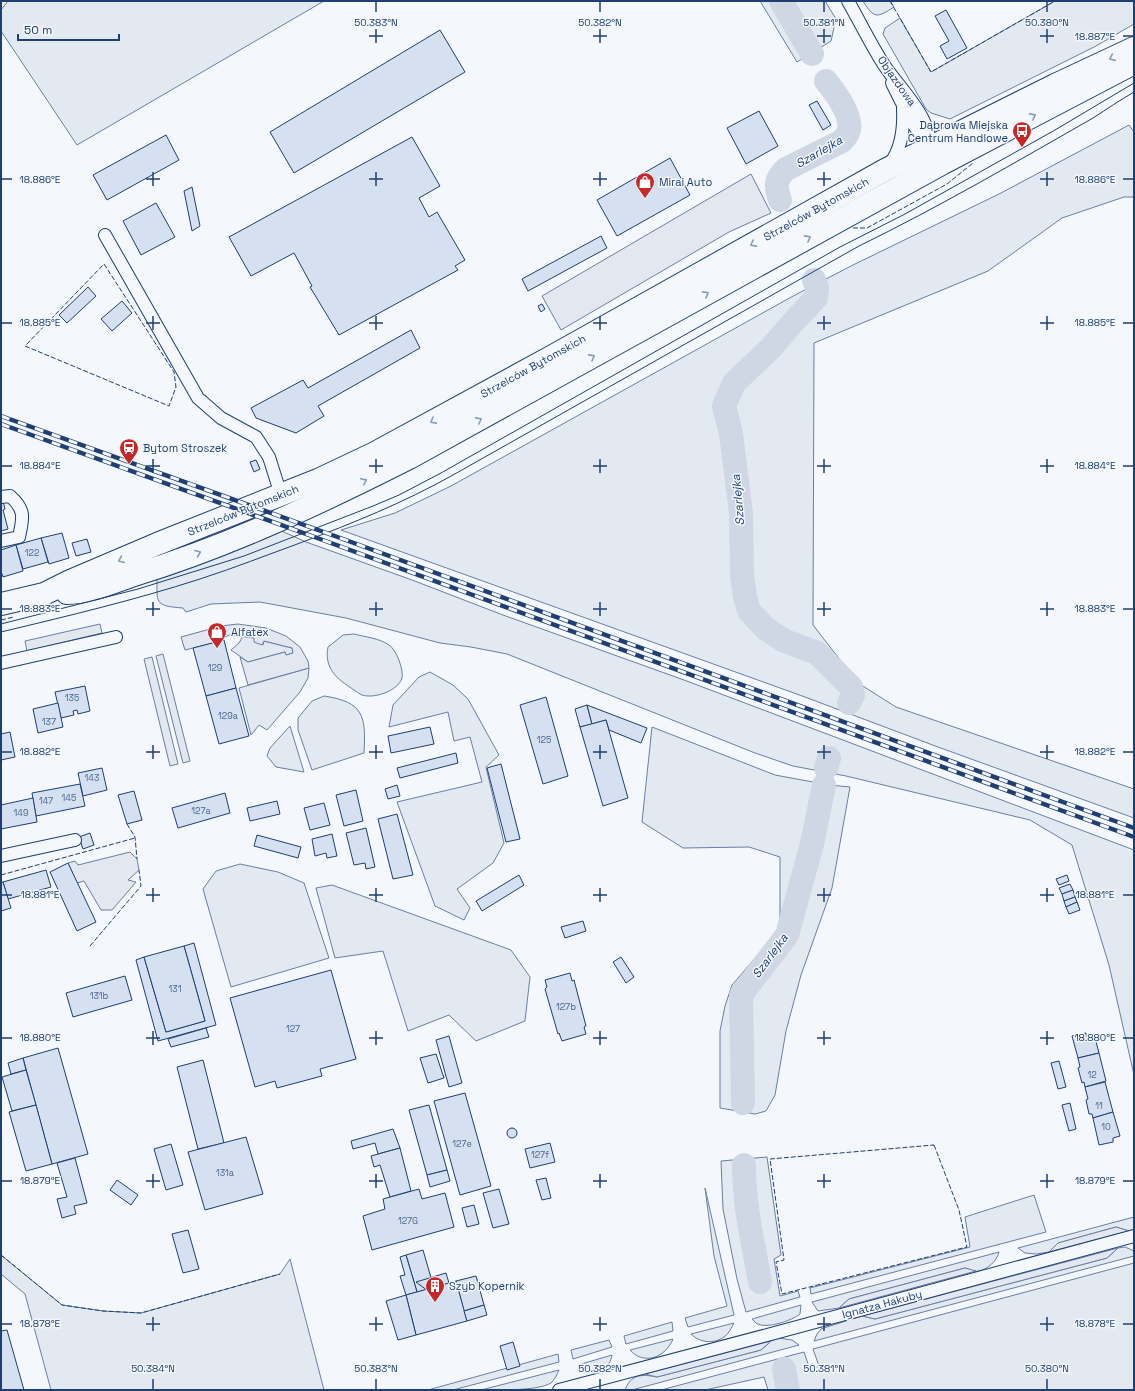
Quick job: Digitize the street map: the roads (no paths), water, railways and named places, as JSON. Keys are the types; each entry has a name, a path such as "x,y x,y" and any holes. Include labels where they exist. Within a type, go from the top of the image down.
{"highway":[{"name":"Strzelców Bytomskich","path":"1,604 44,594 74,593 162,567 231,540 329,498 408,458 908,183 969,139 1055,84 1134,48"},
{"name":"Strzelców Bytomskich","path":"44,594 96,570 318,480 375,453 553,356 885,170 930,147 969,139 1134,64"}],"street":[{"name":"Objazdowa","path":"848,1 884,66 904,90 923,121 938,130 969,139"},
{"path":"884,66 911,121 930,147"},
{"path":"885,170 896,154 902,138 904,128 903,106"},
{"path":"908,183 926,161 930,147 927,131 923,121"},
{"path":"105,235 198,398 221,418 256,437 269,456 281,495"},
{"path":"1,497 10,496 20,504 23,520 19,537 1,541"},
{"path":"1,663 116,637"},
{"path":"1,856 75,840"},
{"name":"Ignatza Hakuby","path":"559,1390 1134,1236"}],"waterway":[{"name":"Szarlejka","path":"781,1 812,54"},
{"name":"Szarlejka","path":"780,200 777,191 777,183 780,176 786,169 842,141 848,133 849,120 839,98 826,81"},
{"name":"Szarlejka","path":"814,280 817,288 816,298 771,348 734,383 724,406 731,434 741,514 742,576 749,611 766,629 785,641 817,653 851,687 853,695 849,703"},
{"name":"Szarlejka","path":"826,768 829,758"},
{"name":"Szarlejka","path":"743,1103 741,995 787,935 812,844 824,785"},
{"name":"Szarlejka","path":"744,1165 747,1209 760,1282"},
{"path":"753,1244 764,1246"},
{"name":"Szarlejka","path":"784,1369 788,1390"}],"tram line":[{"path":"1,624 138,589 244,556 399,495 441,473 840,247 905,214 1055,130 1134,83"},
{"path":"1,632 76,614 176,587 339,528 415,495 859,246 977,184 1093,118 1134,92"}],"railway":[{"path":"1,416 332,535 1134,828"},
{"path":"1,424 320,539 1134,837"}],"place":[{"name":"Dąbrowa Miejska Centrum Handlowe","path":"1022,148"},
{"name":"Mirai Auto","path":"645,199"},
{"name":"Bytom Stroszek","path":"129,465"},
{"name":"Alfatex","path":"217,649"},
{"name":"Szyb Kopernik","path":"435,1303"}]}
